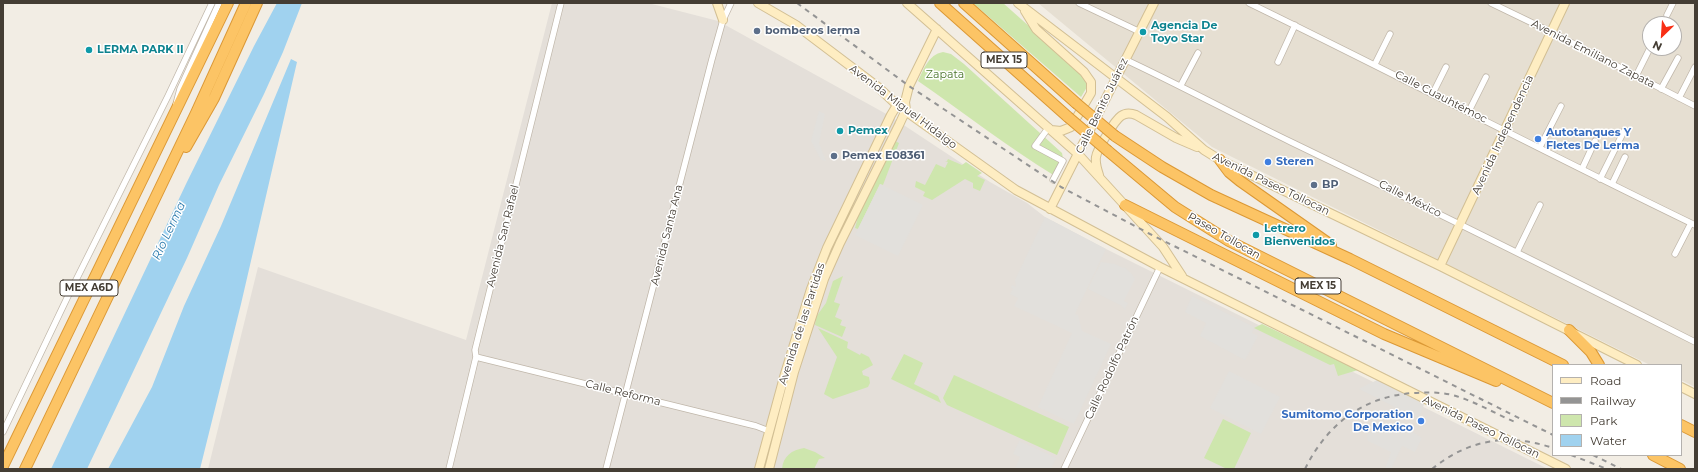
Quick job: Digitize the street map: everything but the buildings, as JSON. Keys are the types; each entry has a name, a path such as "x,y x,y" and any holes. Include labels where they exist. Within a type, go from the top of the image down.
{"highway":[{"path":"175,111 228,3"},
{"path":"175,158 246,3"},
{"path":"175,158 184,150 214,98 257,3"},
{"name":"Paseo Tollocan","path":"940,3 1068,117 1175,206 1229,241 1552,402"},
{"name":"MEX 15","path":"964,3 1115,136 1162,167 1211,195 1350,259 1561,364"},
{"name":"MEX A6D","path":"3,466 175,111"},
{"name":"MEX A6D","path":"25,469 175,158"},
{"path":"1220,160 1229,172 1240,181 1350,259"},
{"path":"1125,205 1384,334 1504,385 1543,398"},
{"path":"1569,330 1585,345 1598,364"},
{"path":"1682,426 1695,432"},
{"path":"1655,456 1680,469"}],"main road":[{"path":"717,3 723,20"},
{"name":"Avenida Miguel Hidalgo","path":"758,3 796,25 1009,186 1050,209"},
{"name":"Avenida Paseo Tollocan","path":"907,3 1078,154 1163,247 1183,277"},
{"name":"Calle Benito Juárez","path":"1050,209 1114,78 1140,32 1154,3"},
{"name":"Avenida Independencia","path":"1440,266 1506,130 1565,3"},
{"path":"1020,5 1036,29 1084,72 1091,82 1090,93 1071,127 1061,131 1050,129"},
{"name":"Avenida Paseo Tollocan","path":"1020,5 1167,117 1204,150 1220,160 1440,266 1635,364"},
{"name":"Avenida de las Partidas","path":"769,469 794,372 824,279 903,106 909,86 937,29"},
{"name":"Avenida de las Partidas","path":"759,469 768,431 801,318 820,265 843,215 903,106"},
{"path":"1099,176 1096,161 1099,148 1118,118 1127,114 1139,116 1176,138 1204,150"},
{"name":"Avenida Paseo Tollocan","path":"1050,209 1160,267 1183,277 1566,469"},
{"path":"1682,388 1695,394"}],"street":[{"path":"3,432 212,3"},
{"path":"175,111 180,89 218,3"},
{"name":"Avenida San Rafael","path":"449,469 476,357 475,350 561,3"},
{"name":"Avenida Santa Ana","path":"606,469 723,20 731,3"},
{"path":"1079,3 1140,32"},
{"name":"Calle Cuauhtémoc","path":"1250,3 1434,93 1600,179 1693,224"},
{"name":"Avenida Emiliano Zapata","path":"1490,3 1551,32 1695,106"},
{"path":"1667,15 1673,3"},
{"path":"1278,62 1295,25"},
{"path":"1375,64 1390,34"},
{"path":"1181,86 1198,53"},
{"path":"1636,76 1646,56"},
{"path":"1661,89 1678,58"},
{"name":"Calle México","path":"1124,59 1517,252 1695,342"},
{"path":"1434,93 1446,67"},
{"path":"1679,98 1695,67"},
{"path":"1469,111 1486,77"},
{"path":"1540,147 1561,106"},
{"path":"1050,129 1035,146 1063,160 1052,180"},
{"path":"1600,179 1624,131"},
{"path":"1582,169 1595,141"},
{"path":"1612,184 1625,157"},
{"path":"1517,252 1540,205"},
{"path":"1675,254 1693,224"},
{"name":"Calle Rodolfo Patrón","path":"1064,469 1160,267"},
{"name":"Calle Reforma","path":"476,357 756,426 768,431"}],"shaded area":[{"path":"552,3 648,3 718,21 890,116 990,182 1027,203 1045,217 1106,249 1548,469 208,469 258,267 466,340"},
{"path":"1038,3 1695,3 1695,387 1682,380 1682,364 1648,364 1212,147"},
{"path":"819,111 825,114 819,143 826,161 821,160 811,141"},
{"path":"880,184 923,205 898,256 855,235"},
{"path":"1045,217 1106,249 1075,314 1078,315 1082,331 1111,344 1074,424 1038,407 1072,333 1014,306 1018,298 1010,294 1013,289 1011,288 1012,285 1016,287 1015,280"},
{"path":"1101,262 1124,267 1135,279 1124,301 1128,303 1125,310 1122,306 1088,289"},
{"path":"1192,296 1254,327 1252,333 1258,336 1245,360 1200,336 1206,323 1185,312"},
{"path":"1229,371 1280,397 1261,434 1210,408"},
{"path":"1377,380 1424,404 1419,419 1359,389"},
{"path":"1373,419 1394,429 1398,421 1412,429 1411,431 1422,438 1415,452 1402,446 1391,469 1385,469 1391,452 1368,441 1367,437"},
{"path":"1019,441 1056,458 1051,469 1015,469 1020,457 1013,454"}],"green space":[{"path":"973,3 1003,3 1084,75 1087,87 1081,97"},
{"name":"Zapata","path":"943,52 951,54 964,64 1062,153 1063,158 1055,176 1003,142 918,81 930,59"},
{"path":"893,140 899,143 883,185 880,184 858,229 855,228 862,202"},
{"path":"948,159 962,165 966,162 982,173 977,176 985,180 980,191 973,188 973,183 965,179 932,200 923,196 925,192 915,187 916,181 925,185 936,164 945,168 948,162 945,161"},
{"path":"843,276 834,302 840,304 835,317 842,320 840,325 846,327 842,337 815,325 816,317 826,303 833,281"},
{"path":"1262,324 1358,370 1338,376 1334,364 1330,365 1254,328"},
{"path":"818,328 848,342 847,348 860,355 861,353 869,357 873,365 862,371 863,375 869,377 870,383 868,387 833,399 824,394 837,357"},
{"path":"904,354 923,363 914,384 938,396 941,403 891,379"},
{"path":"954,375 1069,427 1057,455 947,405 943,398"},
{"path":"1223,419 1251,433 1234,469 1227,469 1204,458"},
{"path":"804,448 825,458 819,459 814,469 782,469 784,461 789,454"}],"water":[{"name":"Río Lerma","path":"277,3 302,3 283,52 264,94 219,185 187,258 87,469 51,469 186,184 254,46"},
{"path":"291,59 297,62 241,304 200,469 108,469 152,387 184,306 221,226"}],"railway":[{"path":"797,3 909,86 1061,187 1150,234 1552,435"},
{"path":"1305,469 1324,439 1349,415 1363,406 1396,395 1425,392 1451,395 1471,401 1515,422"},
{"path":"1432,469 1460,451 1475,445 1490,442 1505,440 1520,441 1536,443 1552,448"},
{"path":"1574,456 1607,469"},
{"path":"1595,456 1621,469"}],"place":[{"name":"bomberos lerma","path":"757,31"},
{"name":"Agencia De Toyo Star","path":"1143,32"},
{"name":"LERMA PARK II","path":"89,50"},
{"name":"Pemex","path":"840,131"},
{"name":"Autotanques Y Fletes De Lerma","path":"1538,139"},
{"name":"Pemex E08361","path":"834,156"},
{"name":"Steren","path":"1268,162"},
{"name":"BP","path":"1314,185"},
{"name":"Letrero Bienvenidos","path":"1256,235"},
{"name":"Sumitomo Corporation De Mexico","path":"1421,421"}]}
